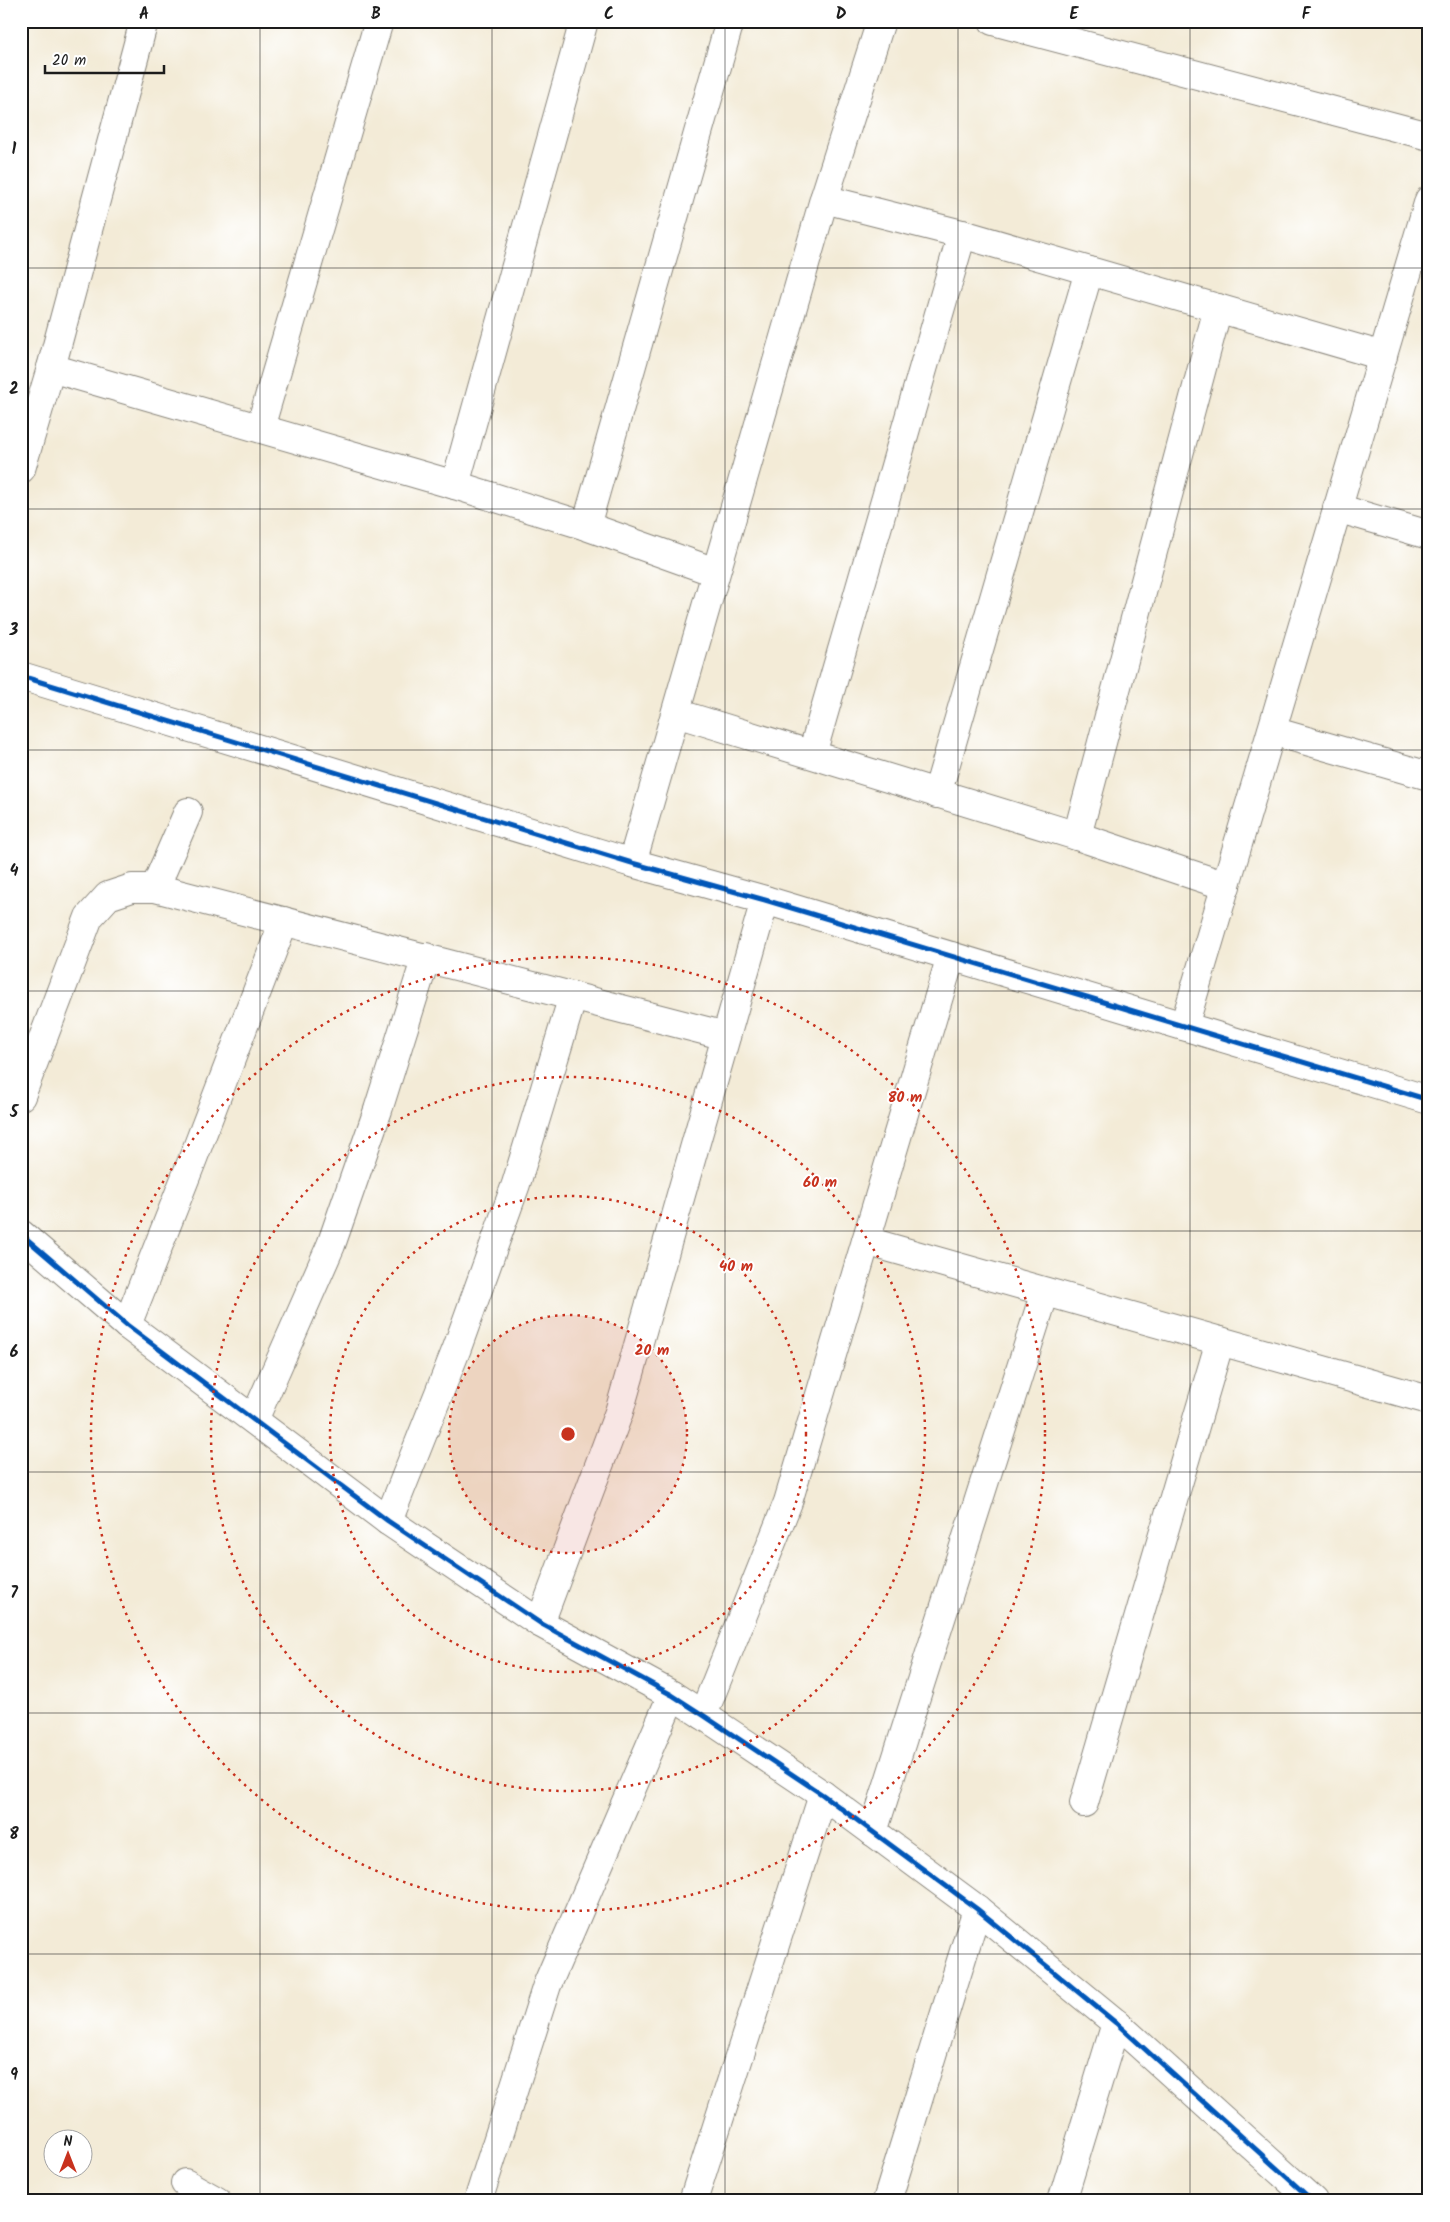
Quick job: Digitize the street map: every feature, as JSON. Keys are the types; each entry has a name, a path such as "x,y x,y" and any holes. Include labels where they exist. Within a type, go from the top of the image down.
{"street":[{"path":"21,469 51,368 144,21"},
{"path":"260,428 379,21"},
{"path":"455,485 584,21"},
{"path":"586,526 730,21"},
{"path":"632,863 824,199 881,21"},
{"path":"993,21 1429,136"},
{"path":"824,199 962,234 1383,356"},
{"path":"1184,1026 1429,200"},
{"path":"812,754 962,234"},
{"path":"937,794 1089,271"},
{"path":"1077,836 1218,308"},
{"path":"51,368 455,485 586,526 715,572"},
{"path":"1337,508 1429,534"},
{"path":"21,676 632,863 765,900 1429,1100"},
{"path":"676,713 1077,836 1226,886"},
{"path":"1272,731 1429,776"},
{"path":"155,888 188,812"},
{"path":"21,1096 89,918 108,896 132,888 155,888 726,1036"},
{"path":"540,1623 619,1412 765,900"},
{"path":"127,1325 284,921"},
{"path":"703,1715 788,1502 951,956"},
{"path":"254,1420 331,1246 378,1110 426,957"},
{"path":"388,1521 457,1348 516,1184 572,996"},
{"path":"21,1234 127,1325 388,1521 540,1623 672,1695 703,1715 823,1795 977,1909 1116,2023 1313,2201"},
{"path":"866,1241 1429,1400"},
{"path":"873,1832 1045,1292"},
{"path":"1084,1802 1220,1341"},
{"path":"478,2201 547,1985 672,1695"},
{"path":"693,2201 823,1795"},
{"path":"887,2201 977,1909"},
{"path":"1062,2201 1116,2023"},
{"path":"185,2183 217,2201"}],"cycle path":[{"path":"21,676 632,863 765,900 1429,1100"},
{"path":"21,1234 127,1325 388,1521 540,1623 672,1695 703,1715 823,1795 977,1909 1116,2023 1313,2201"}]}
